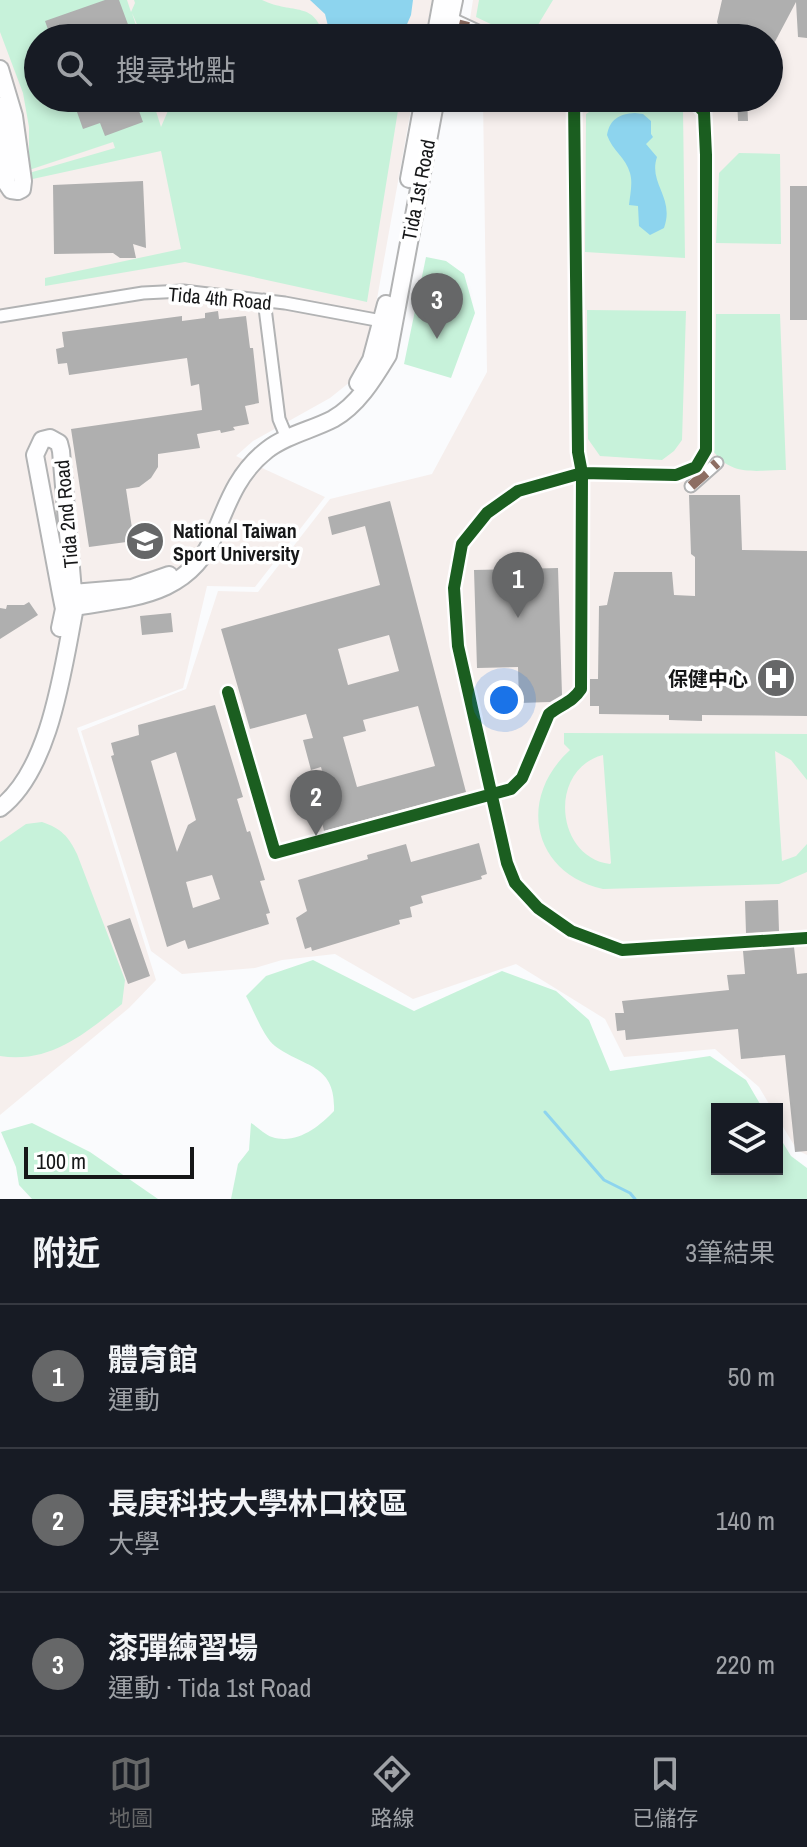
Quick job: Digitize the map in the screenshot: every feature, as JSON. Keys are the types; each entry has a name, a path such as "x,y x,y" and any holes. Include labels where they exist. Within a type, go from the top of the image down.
{"street":[{"path":"442,0 449,24"},
{"path":"452,24 454,0"},
{"path":"0,69 14,116 23,181 22,189 18,191 11,190 7,184 0,106"},
{"name":"Tida 1st Road","path":"388,322 422,112"},
{"name":"Tida 1st Road","path":"68,601 132,588 161,579 179,568 193,553 209,526 226,481 262,443 333,407 362,378 388,322 433,112"},
{"path":"228,692 275,853 511,789 522,778 549,714 573,702 581,689 582,473 578,452 574,112"},
{"path":"704,112 706,450 696,467 676,475 582,473 518,491 487,513 462,544 454,588 458,646 507,863 515,883 538,908 571,931 622,950 807,938"},
{"name":"Tida 4th Road","path":"0,316 143,293 183,291 264,300 388,322"},
{"path":"264,300 278,408 285,434"},
{"name":"Tida 2nd Road","path":"50,438 59,443 61,451 68,601 35,455 42,440 50,438"},
{"path":"691,486 717,463"},
{"path":"0,796 11,787 43,717 68,601"},
{"path":"0,808 17,795 52,722 68,601"}],"shaded area":[{"name":"National Taiwan Sport University","path":"0,0 432,0 428,24 24,24 24,112 410,112 368,349 360,374 330,398 253,441 236,456 325,497 255,587 207,586 183,688 77,728 156,980 129,1008 0,1115"},
{"path":"473,0 807,0 807,1155 797,1150 783,1127 783,1103 768,1103 759,1087 715,1049 624,1057 605,1019 516,964 413,999 335,954 282,960 255,968 182,974 151,951 81,731 186,689 218,591 258,592 330,499 432,474 487,372 483,112 783,112 783,24 469,24"}],"green space":[{"path":"0,0 127,0 131,12 134,0 262,0 302,10 319,24 137,24 132,13 136,24 24,24 24,99 0,32"},
{"path":"479,0 553,0 538,24 491,24 476,17"},
{"path":"26,112 156,112 161,127 167,112 398,112 367,302 185,262 45,286 45,278 181,249 161,151 28,180 29,173 115,148 113,142 29,170"},
{"path":"683,112 685,258 585,252 586,114"},
{"path":"739,153 780,154 781,244 716,243 719,173"},
{"path":"426,257 446,261 464,274 475,313 451,378 404,364"},
{"path":"587,310 686,311 682,440 662,460 600,456 588,439"},
{"path":"716,314 780,314 786,470 737,469 714,452"},
{"path":"564,733 807,734 807,780 791,760 775,751 782,861 796,856 807,844 807,872 779,884 603,889 579,880 560,867 547,851 540,832 538,811 543,790 553,769 570,750 564,744","holes":["603,755 611,863 592,858 578,846 569,830 565,812 573,777 585,763"]},
{"path":"42,822 64,834 77,854 125,980 122,1004 81,1035 51,1051 18,1057 0,1056 0,842 26,824"},
{"path":"313,960 414,1011 502,971 556,991 589,1020 610,1071 710,1056 746,1080 759,1103 711,1103 711,1175 783,1175 783,1143 791,1156 807,1168 807,1199 231,1199 238,1164 249,1150 251,1123 269,1136 290,1139 314,1128 334,1111 330,1084 324,1076 275,1046 263,1030 246,996 266,976"},
{"path":"32,1123 90,1152 158,1199 32,1199 19,1185 16,1167 1,1132"}],"water":[{"path":"310,0 413,0 407,24 328,24 325,14"},
{"path":"643,114 651,121 653,137 646,144 657,157 656,175 666,208 664,228 650,235 639,226 638,206 629,205 630,173 607,135 616,118"}],"building":[{"path":"105,0 119,0 128,24 46,24 45,21"},
{"path":"722,0 807,0 807,38 798,37 796,2 783,27 783,24 717,22"},
{"path":"77,112 139,112 143,122 105,136 100,123 83,129"},
{"path":"738,112 748,112 748,121 738,121"},
{"path":"143,181 146,248 133,244 136,258 120,258 113,253 54,254 53,185"},
{"path":"790,186 807,186 807,320 790,320"},
{"path":"218,311 219,319 246,316 259,403 245,406 249,424 221,433 220,430 197,434 200,448 158,454 158,467 151,478 139,487 126,489 134,541 89,547 71,429 202,410 199,384 191,386 187,358 69,375 67,363 58,364 56,349 64,347 62,332 182,316 182,321 205,318 205,313"},
{"path":"689,495 740,495 742,550 807,551 807,716 702,715 702,721 669,720 669,715 599,714 599,706 590,706 590,679 598,679 599,606 607,605 614,572 672,572 674,595 695,596"},
{"path":"390,501 466,792 324,831 317,801 329,798 321,767 311,770 303,740 313,738 306,714 250,729 221,629 380,585 365,526 332,535 328,517","holes":["389,635 399,671 348,685 338,649","418,706 435,766 357,787 343,737 366,731 363,720"]},
{"path":"558,568 562,695 550,702 519,703 518,667 477,668 474,570"},
{"path":"29,602 38,615 0,639 0,608"},
{"path":"171,613 173,632 142,635 140,616"},
{"path":"215,705 243,797 237,799 265,880 260,881 270,913 266,914 269,924 188,949 185,940 167,947 111,756 114,755 111,743 139,735 138,725","holes":["176,752 196,820 188,825 177,852 151,761","212,875 220,899 193,908 186,882"]},
{"path":"479,843 487,874 481,876 482,879 421,896 423,903 410,907 412,917 399,920 400,924 312,951 311,947 305,949 296,918 307,911 298,880 406,844 411,862"},
{"path":"778,900 779,931 746,933 745,901"},
{"path":"130,918 150,976 128,984 107,926"},
{"path":"794,947 797,974 807,973 807,1151 795,1152 785,1055 741,1059 738,1029 626,1040 625,1030 617,1031 615,1013 624,1013 622,1001 729,990 727,975 745,974 743,951"}],"waterway":[{"path":"545,1112 604,1180 630,1193 635,1199"}],"marked path":[{"path":"691,486 717,463"}],"cycle path":[{"path":"228,692 275,853 511,789 522,778 549,714 581,689 582,473 578,452 574,112"},
{"path":"704,112 706,450 696,467 676,475 582,473 518,491 487,513 462,544 454,588 458,646 507,863 515,883 538,908 571,931 622,950 807,938"}],"place":[{"name":"漆彈練習場","path":"437,339"},
{"name":"National Taiwan Sport University","path":"145,541"},
{"name":"體育館","path":"518,618"},
{"name":"保健中心","path":"776,678"},
{"name":"長庚科技大學林口校區","path":"316,836"}]}
